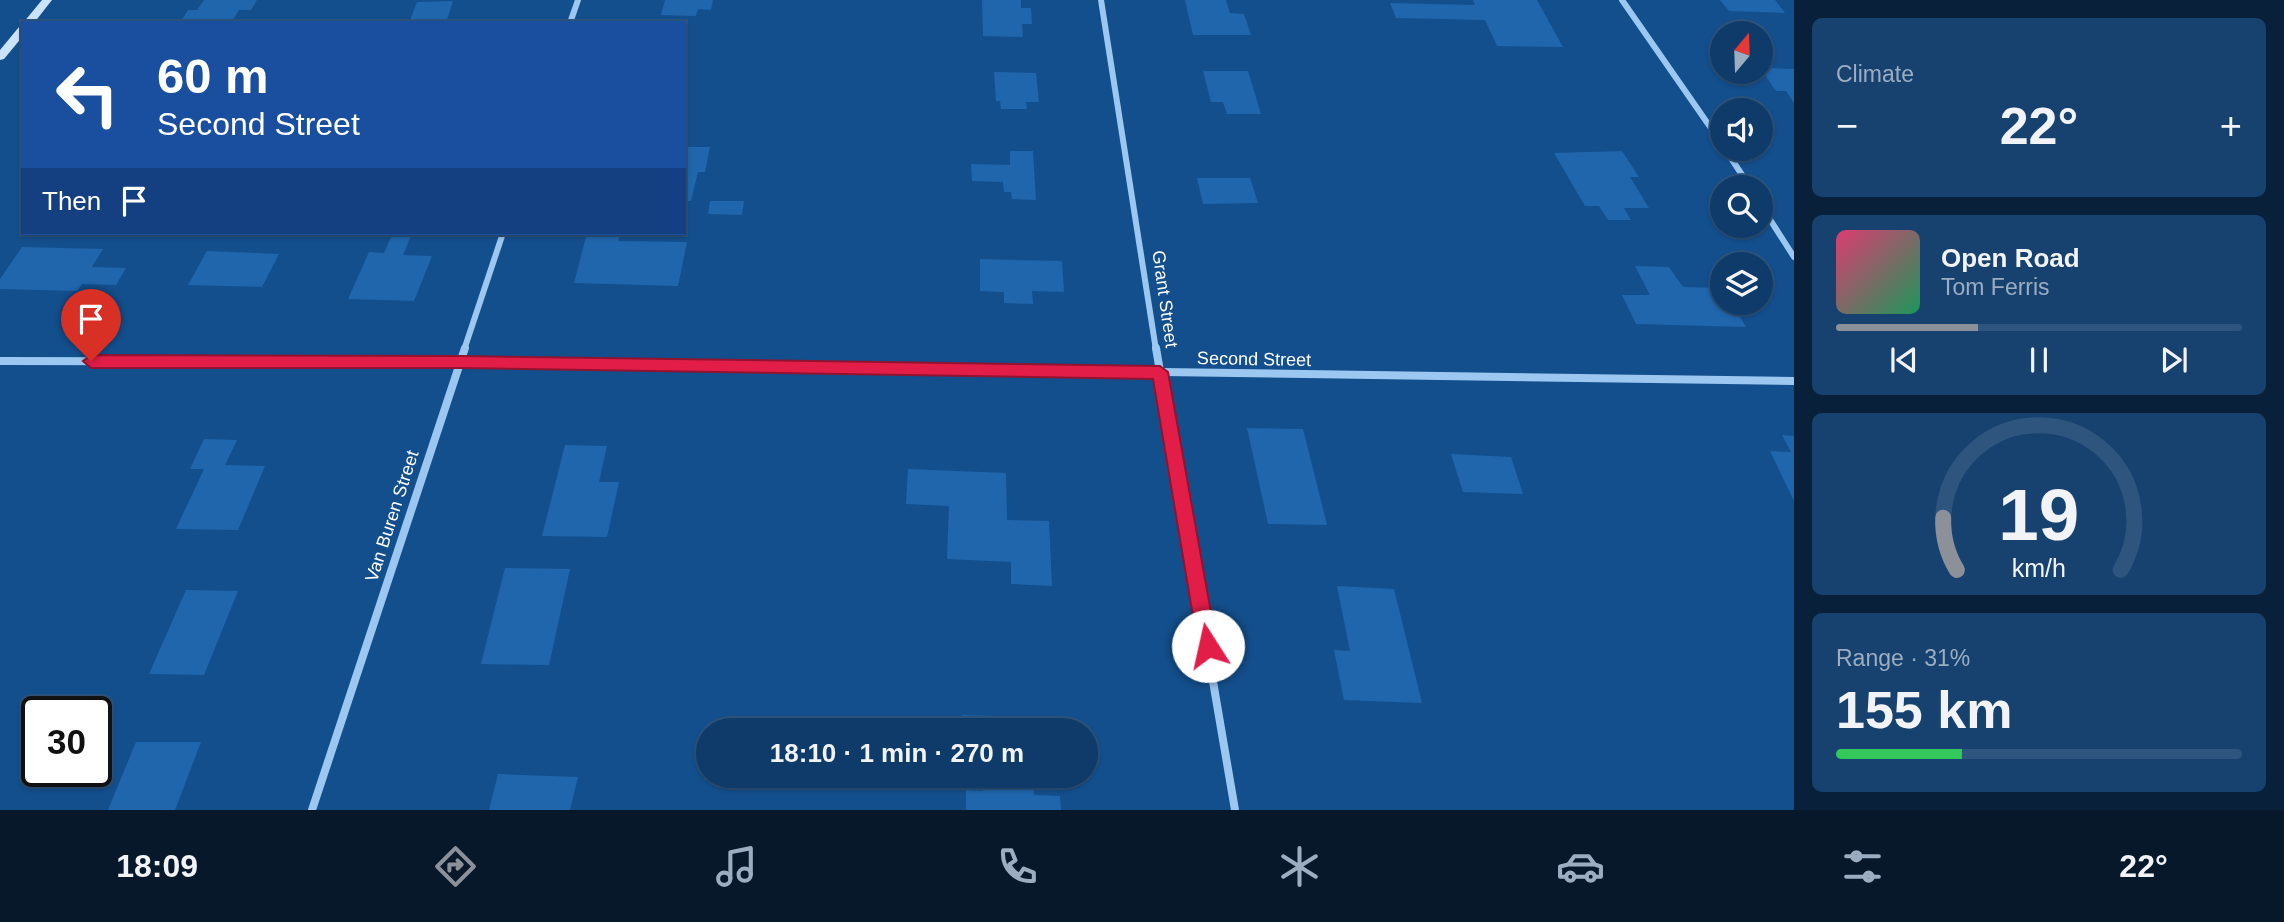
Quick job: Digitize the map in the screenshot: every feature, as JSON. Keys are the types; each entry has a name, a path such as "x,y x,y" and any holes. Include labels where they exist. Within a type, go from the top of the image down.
{"street":[{"path":"30,21 47,0"},
{"path":"571,21 578,0"},
{"name":"Grant Street","path":"1101,0 1160,372 1235,810"},
{"path":"1622,0 1710,127"},
{"path":"0,57 21,31"},
{"path":"1773,224 1794,257"},
{"name":"Van Buren Street","path":"313,810 502,235"},
{"name":"Second Street","path":"0,361 460,362 1794,381"}],"building":[{"path":"204,0 257,0 251,10 239,10 232,21 181,21 188,10 197,10"},
{"path":"665,0 713,0 711,10 698,9 696,16 661,15"},
{"path":"982,0 1021,0 1021,8 1031,8 1032,24 1022,24 1023,37 983,36"},
{"path":"1185,0 1226,0 1230,13 1244,14 1251,35 1193,35"},
{"path":"1473,0 1537,0 1563,47 1497,46 1485,20 1396,18 1390,3 1475,5"},
{"path":"1720,0 1775,0 1785,13 1729,11"},
{"path":"453,1 447,21 410,21 417,2"},
{"path":"1773,68 1794,69 1794,103 1786,91 1776,91 1771,84"},
{"path":"1203,71 1248,71 1261,114 1227,114 1223,102 1211,102"},
{"path":"994,72 1036,73 1039,102 1026,102 1027,109 1001,109 1000,101 996,101"},
{"path":"686,147 710,147 705,172 698,172 691,201 686,201"},
{"path":"1010,151 1033,151 1036,200 1012,199 1011,192 1004,192 1003,182 972,181 971,164 1010,165"},
{"path":"1622,151 1639,177 1630,177 1649,208 1624,208 1631,220 1608,220 1599,206 1585,206 1554,153"},
{"path":"1197,178 1250,178 1258,203 1203,204"},
{"path":"710,201 744,201 742,215 708,214"},
{"path":"392,235 411,235 403,255 432,256 414,301 348,299 369,252 384,253"},
{"path":"586,235 620,235 618,241 687,242 678,286 574,283"},
{"path":"22,247 103,249 92,267 126,268 116,285 82,284 77,291 0,289 0,279"},
{"path":"207,251 279,254 262,287 188,285"},
{"path":"980,259 1062,261 1064,292 1032,291 1033,304 1004,303 1004,292 980,291"},
{"path":"1635,266 1669,267 1683,287 1710,288 1710,315 1739,315 1746,327 1636,324 1622,295 1650,295"},
{"path":"1247,428 1303,429 1327,525 1268,524"},
{"path":"1782,435 1794,436 1794,501 1770,451 1791,452"},
{"path":"204,439 237,440 225,465 265,466 238,530 176,529 204,469 190,469"},
{"path":"565,445 607,446 599,482 619,482 607,537 542,536"},
{"path":"1451,454 1511,457 1523,494 1463,492"},
{"path":"908,469 1006,473 1007,520 1049,521 1052,586 1011,584 1011,562 947,559 949,506 906,504"},
{"path":"505,568 570,569 549,665 481,664"},
{"path":"1337,586 1394,589 1422,703 1344,700 1334,650 1350,651"},
{"path":"186,590 238,591 204,675 149,674"},
{"path":"962,715 1056,718 962,718"},
{"path":"136,742 201,742 175,810 108,810"},
{"path":"498,774 578,777 570,810 489,810"},
{"path":"983,788 1034,788 1034,795 1060,796 1061,810 966,810 966,790 983,791"}],"route":[{"path":"91,361 460,362 1160,372 1208,646"}]}
